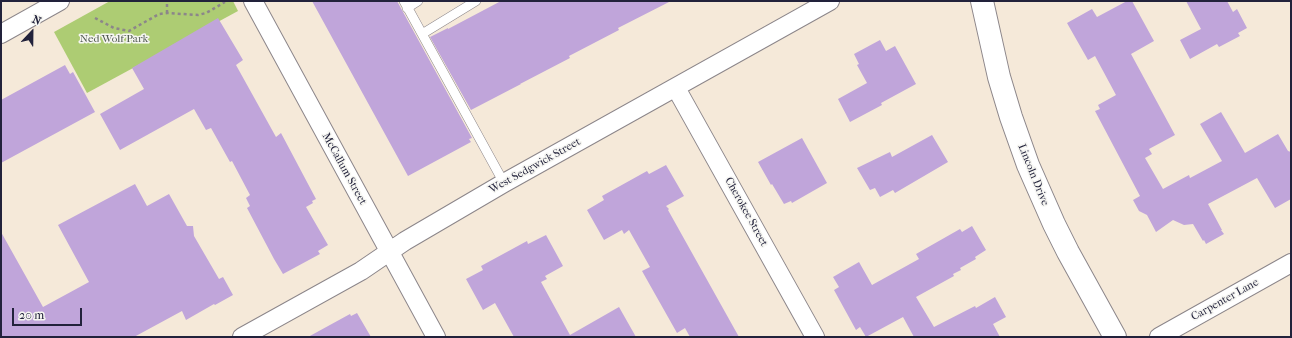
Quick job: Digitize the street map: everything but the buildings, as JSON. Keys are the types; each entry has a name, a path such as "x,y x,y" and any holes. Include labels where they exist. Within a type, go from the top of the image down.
{"main road":[{"name":"Lincoln Drive","path":"982,1 999,77 1028,165 1068,252 1115,337"}],"street":[{"path":"1,34 60,1"},
{"name":"McCallum Street","path":"253,1 436,337"},
{"name":"West Sedgwick Street","path":"242,337 361,271 420,232 504,183 830,1"},
{"name":"Cherokee Street","path":"676,88 815,337"},
{"name":"Carpenter Lane","path":"1159,337 1291,264"}],"lane":[{"path":"418,1 406,4 504,183"},
{"path":"422,34 476,1"}],"path":[{"path":"166,13 167,1"},
{"path":"94,18 114,28 129,31 159,14 198,15 206,13 225,2"}],"green space":[{"name":"Ned Wolf Park","path":"110,1 233,1 238,11 87,93 54,32"}]}
